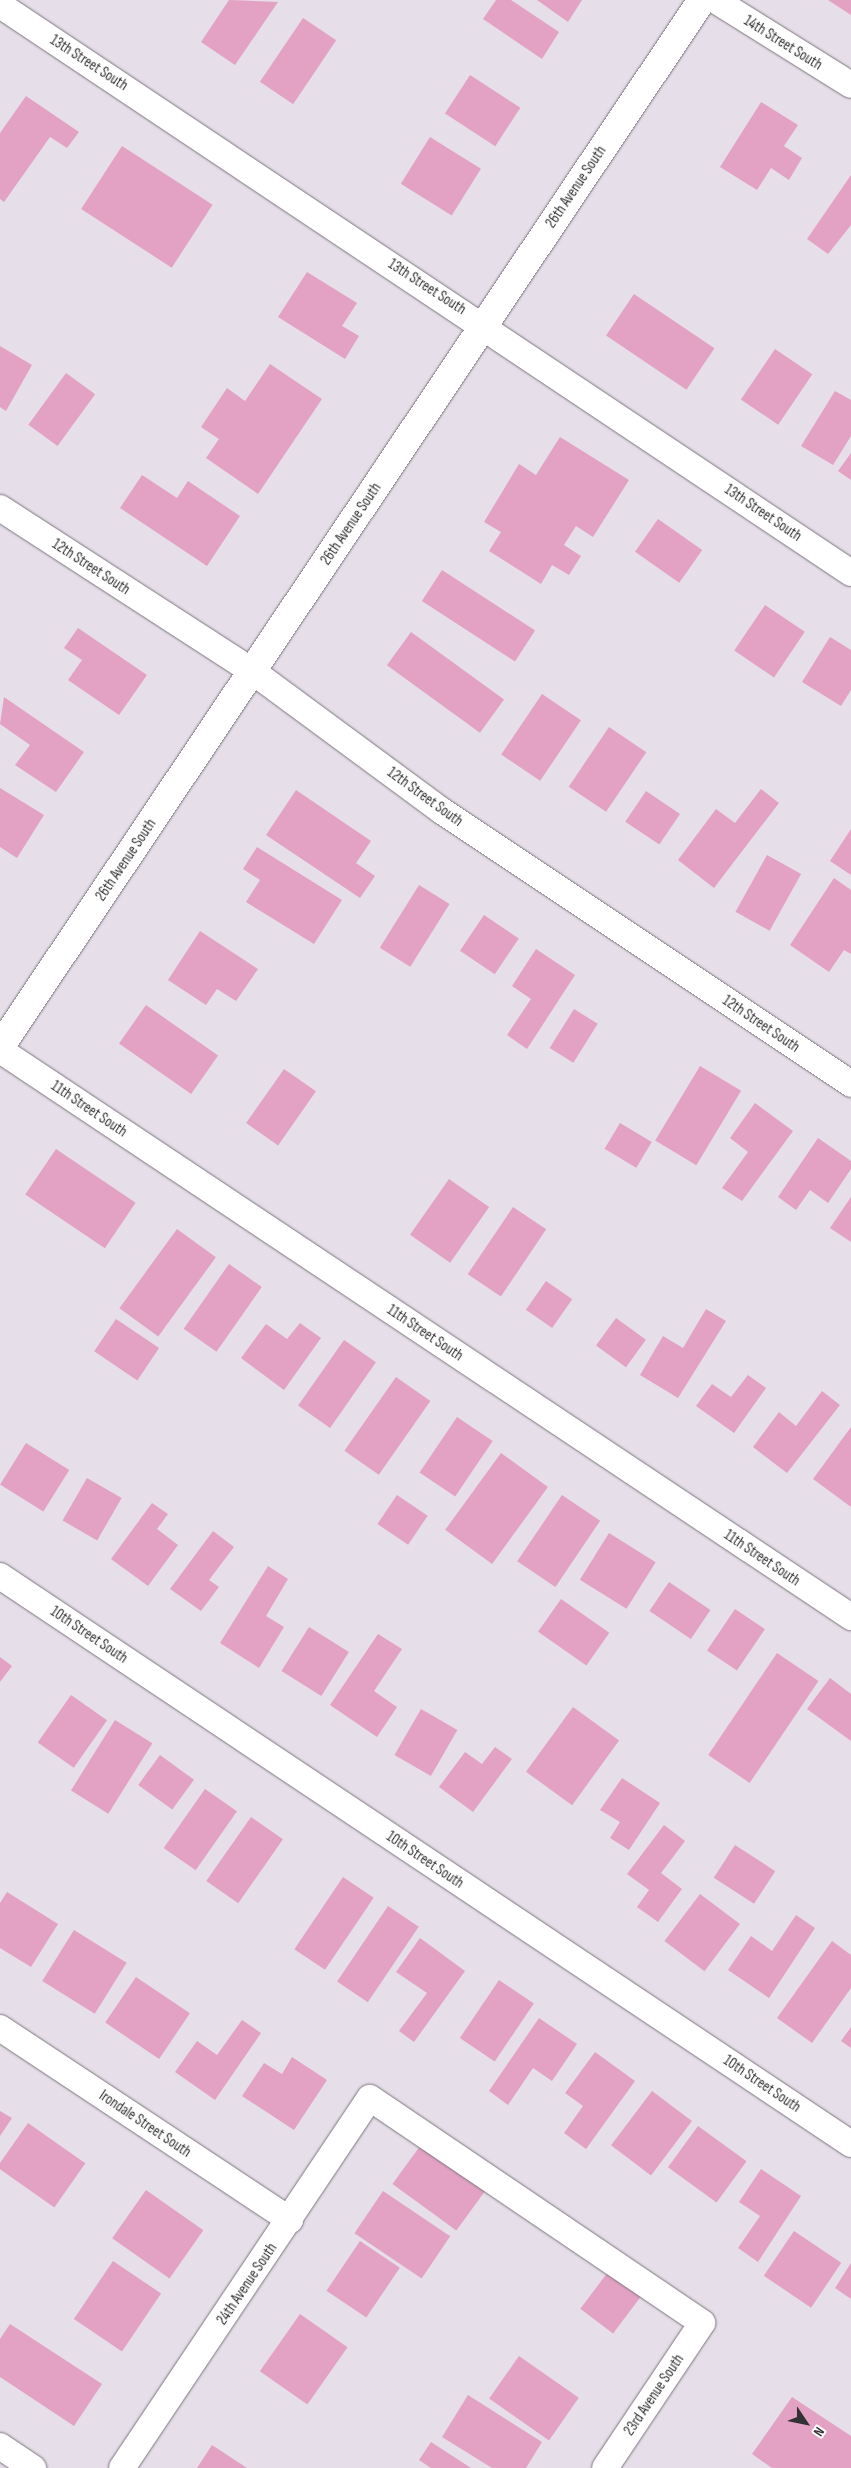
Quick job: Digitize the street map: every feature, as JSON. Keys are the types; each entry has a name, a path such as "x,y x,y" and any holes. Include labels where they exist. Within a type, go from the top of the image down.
{"street":[{"name":"26th Avenue South","path":"0,1048 702,0"},
{"name":"14th Street South","path":"715,0 851,85"},
{"name":"13th Street South","path":"2,5 484,325 851,573"},
{"name":"12th Street South","path":"0,508 252,671 442,811 851,1084"},
{"name":"11th Street South","path":"0,1048 851,1617"},
{"name":"10th Street South","path":"0,1576 851,2144"},
{"name":"Irondale Street South","path":"0,2028 290,2220"},
{"name":"24th Avenue South","path":"122,2468 370,2098 702,2323"},
{"name":"23rd Avenue South","path":"605,2468 702,2323"},
{"path":"0,2446 33,2468"}],"building":[{"path":"229,0 278,2 235,65 201,42"},
{"path":"496,0 511,0 559,32 542,59 483,19"},
{"path":"537,0 582,0 568,22"},
{"path":"828,0 851,0 851,15"},
{"path":"303,18 336,40 293,104 260,82"},
{"path":"470,75 520,108 495,146 445,114"},
{"path":"26,96 79,132 67,148 50,137 4,202 0,199 0,133"},
{"path":"761,102 798,125 784,146 802,158 789,180 771,168 757,190 720,167"},
{"path":"430,137 481,169 452,215 401,184"},
{"path":"122,146 213,205 172,268 81,209"},
{"path":"851,175 851,225 828,254 807,239"},
{"path":"307,272 357,303 342,326 359,336 345,359 278,317"},
{"path":"634,294 714,348 686,390 606,335"},
{"path":"0,346 32,365 6,411 0,407"},
{"path":"775,349 812,374 778,425 741,400"},
{"path":"270,364 322,399 258,494 206,458 219,439 201,427 227,388 245,401"},
{"path":"66,373 95,394 58,446 28,425"},
{"path":"835,391 851,400 851,436 833,465 801,446"},
{"path":"560,437 629,480 593,537 576,526 564,545 581,556 569,575 552,565 541,584 489,551 501,532 484,522 519,464 536,475"},
{"path":"851,453 851,480 838,471"},
{"path":"142,475 177,498 188,481 240,516 207,566 120,508"},
{"path":"658,519 702,550 679,583 635,552"},
{"path":"442,570 535,630 515,661 422,601"},
{"path":"765,605 805,632 774,677 734,651"},
{"path":"78,628 147,675 119,715 68,680 82,660 64,648"},
{"path":"411,632 504,700 480,733 387,665"},
{"path":"830,637 851,650 851,690 841,706 802,682"},
{"path":"542,694 581,720 540,781 501,755"},
{"path":"4,697 84,752 56,792 15,765 30,745 0,724"},
{"path":"609,727 646,752 606,812 569,787"},
{"path":"0,788 44,815 17,858 0,847"},
{"path":"761,789 779,803 714,888 678,860 716,809 735,823"},
{"path":"296,790 371,841 356,863 375,876 360,898 266,835"},
{"path":"646,791 680,814 659,845 625,822"},
{"path":"851,829 851,875 830,861"},
{"path":"257,847 342,900 314,944 246,902 260,880 243,869"},
{"path":"767,855 801,874 770,931 735,912"},
{"path":"834,878 851,890 851,954 844,950 829,972 790,945"},
{"path":"419,885 450,904 410,967 380,948"},
{"path":"484,915 519,938 495,974 460,951"},
{"path":"200,931 258,969 236,1001 217,989 206,1005 168,980"},
{"path":"536,949 575,975 527,1049 507,1035 531,999 512,986"},
{"path":"146,1005 218,1055 191,1094 119,1044"},
{"path":"574,1009 598,1024 573,1063 550,1048"},
{"path":"700,1066 741,1091 696,1165 655,1141"},
{"path":"284,1069 316,1091 278,1145 246,1123"},
{"path":"755,1103 793,1131 742,1201 722,1188 748,1152 730,1138"},
{"path":"620,1123 652,1142 636,1168 605,1149"},
{"path":"818,1138 851,1161 851,1169 828,1203 810,1190 796,1210 778,1197"},
{"path":"56,1149 136,1203 105,1248 25,1195"},
{"path":"449,1179 489,1207 450,1263 410,1235"},
{"path":"851,1197 851,1242 830,1228"},
{"path":"513,1207 546,1229 501,1297 468,1274"},
{"path":"177,1229 216,1257 158,1336 119,1308"},
{"path":"229,1264 262,1287 216,1352 184,1329"},
{"path":"546,1281 572,1299 552,1328 526,1310"},
{"path":"706,1309 726,1321 678,1398 640,1375 663,1336 683,1348"},
{"path":"616,1318 646,1340 626,1367 596,1346"},
{"path":"116,1319 159,1348 137,1380 94,1351"},
{"path":"300,1323 321,1338 284,1390 241,1358 266,1324 287,1339"},
{"path":"344,1340 376,1362 330,1428 298,1406"},
{"path":"748,1375 766,1388 734,1433 696,1406 712,1384 731,1397"},
{"path":"396,1377 430,1401 379,1475 344,1451"},
{"path":"822,1391 840,1405 787,1473 753,1447 779,1412 796,1426"},
{"path":"457,1417 493,1441 455,1497 420,1473"},
{"path":"851,1427 851,1507 813,1479"},
{"path":"26,1443 69,1470 43,1512 0,1485"},
{"path":"501,1453 548,1487 492,1564 445,1530"},
{"path":"87,1478 122,1498 97,1540 62,1520"},
{"path":"397,1495 428,1516 408,1545 377,1524"},
{"path":"562,1495 600,1521 555,1587 517,1561"},
{"path":"152,1503 168,1514 157,1529 178,1545 148,1586 111,1559"},
{"path":"213,1531 234,1547 209,1580 219,1587 201,1611 170,1589"},
{"path":"609,1533 656,1562 626,1609 580,1580"},
{"path":"268,1566 288,1579 266,1616 284,1627 259,1668 220,1643"},
{"path":"669,1582 710,1610 691,1639 649,1611"},
{"path":"561,1599 609,1633 586,1666 538,1632"},
{"path":"735,1609 765,1629 737,1671 707,1650"},
{"path":"309,1627 349,1652 321,1696 281,1671"},
{"path":"378,1634 402,1649 374,1691 397,1707 377,1737 330,1705"},
{"path":"777,1653 818,1681 750,1783 708,1755"},
{"path":"0,1657 12,1666 0,1682"},
{"path":"830,1678 851,1694 851,1741 807,1709"},
{"path":"71,1695 107,1720 74,1768 38,1743"},
{"path":"573,1707 619,1741 572,1805 526,1772"},
{"path":"421,1709 457,1730 431,1776 394,1755"},
{"path":"115,1720 152,1743 108,1814 71,1790"},
{"path":"495,1747 512,1759 473,1812 439,1787 465,1752 482,1764"},
{"path":"160,1755 194,1780 172,1810 138,1785"},
{"path":"622,1778 660,1803 629,1850 610,1838 620,1822 600,1810"},
{"path":"205,1789 237,1811 196,1870 164,1848"},
{"path":"251,1817 283,1839 238,1903 206,1881"},
{"path":"664,1825 685,1841 661,1873 682,1889 658,1922 637,1907 649,1890 627,1874"},
{"path":"735,1845 775,1871 754,1904 714,1878"},
{"path":"343,1877 374,1898 325,1970 294,1949"},
{"path":"7,1892 58,1924 31,1967 0,1948 0,1903"},
{"path":"700,1894 740,1924 704,1971 664,1941"},
{"path":"388,1906 419,1927 368,2002 337,1981"},
{"path":"796,1915 815,1928 769,1998 728,1970 751,1936 772,1951"},
{"path":"74,1930 127,1963 95,2014 42,1981"},
{"path":"420,1938 465,1971 414,2042 399,2031 427,1993 396,1972"},
{"path":"832,1941 851,1955 851,1988 812,2043 777,2018"},
{"path":"136,1977 190,2013 159,2059 105,2023"},
{"path":"499,1980 534,2003 495,2062 460,2038"},
{"path":"539,2018 577,2044 552,2081 533,2068 508,2105 489,2091"},
{"path":"242,2020 261,2033 215,2100 175,2072 197,2041 217,2055"},
{"path":"851,2027 851,2048 841,2041"},
{"path":"595,2052 635,2081 586,2149 564,2133 583,2106 565,2093"},
{"path":"292,2057 327,2080 294,2130 242,2096 264,2063 282,2074"},
{"path":"652,2091 692,2121 651,2175 611,2145"},
{"path":"0,2111 12,2118 0,2136"},
{"path":"28,2123 85,2163 54,2207 0,2169 0,2163"},
{"path":"698,2126 747,2161 717,2203 668,2167"},
{"path":"423,2142 487,2188 456,2231 392,2184"},
{"path":"761,2169 801,2196 758,2262 738,2248 760,2216 739,2202"},
{"path":"146,2190 203,2230 169,2278 112,2238"},
{"path":"383,2191 450,2236 422,2279 354,2233"},
{"path":"794,2231 841,2263 811,2308 764,2276"},
{"path":"360,2241 400,2268 366,2318 326,2291"},
{"path":"113,2261 161,2293 122,2351 74,2319"},
{"path":"851,2263 851,2299 835,2288"},
{"path":"611,2268 644,2293 613,2333 580,2309"},
{"path":"300,2314 348,2347 307,2405 260,2371"},
{"path":"10,2324 102,2384 74,2426 0,2377 0,2339"},
{"path":"519,2356 579,2398 549,2440 489,2399"},
{"path":"468,2395 542,2442 526,2468 492,2468 442,2437"},
{"path":"792,2397 851,2436 851,2468 772,2468 752,2454"},
{"path":"431,2442 471,2468 431,2468 419,2460"},
{"path":"212,2445 247,2468 197,2468"}]}
